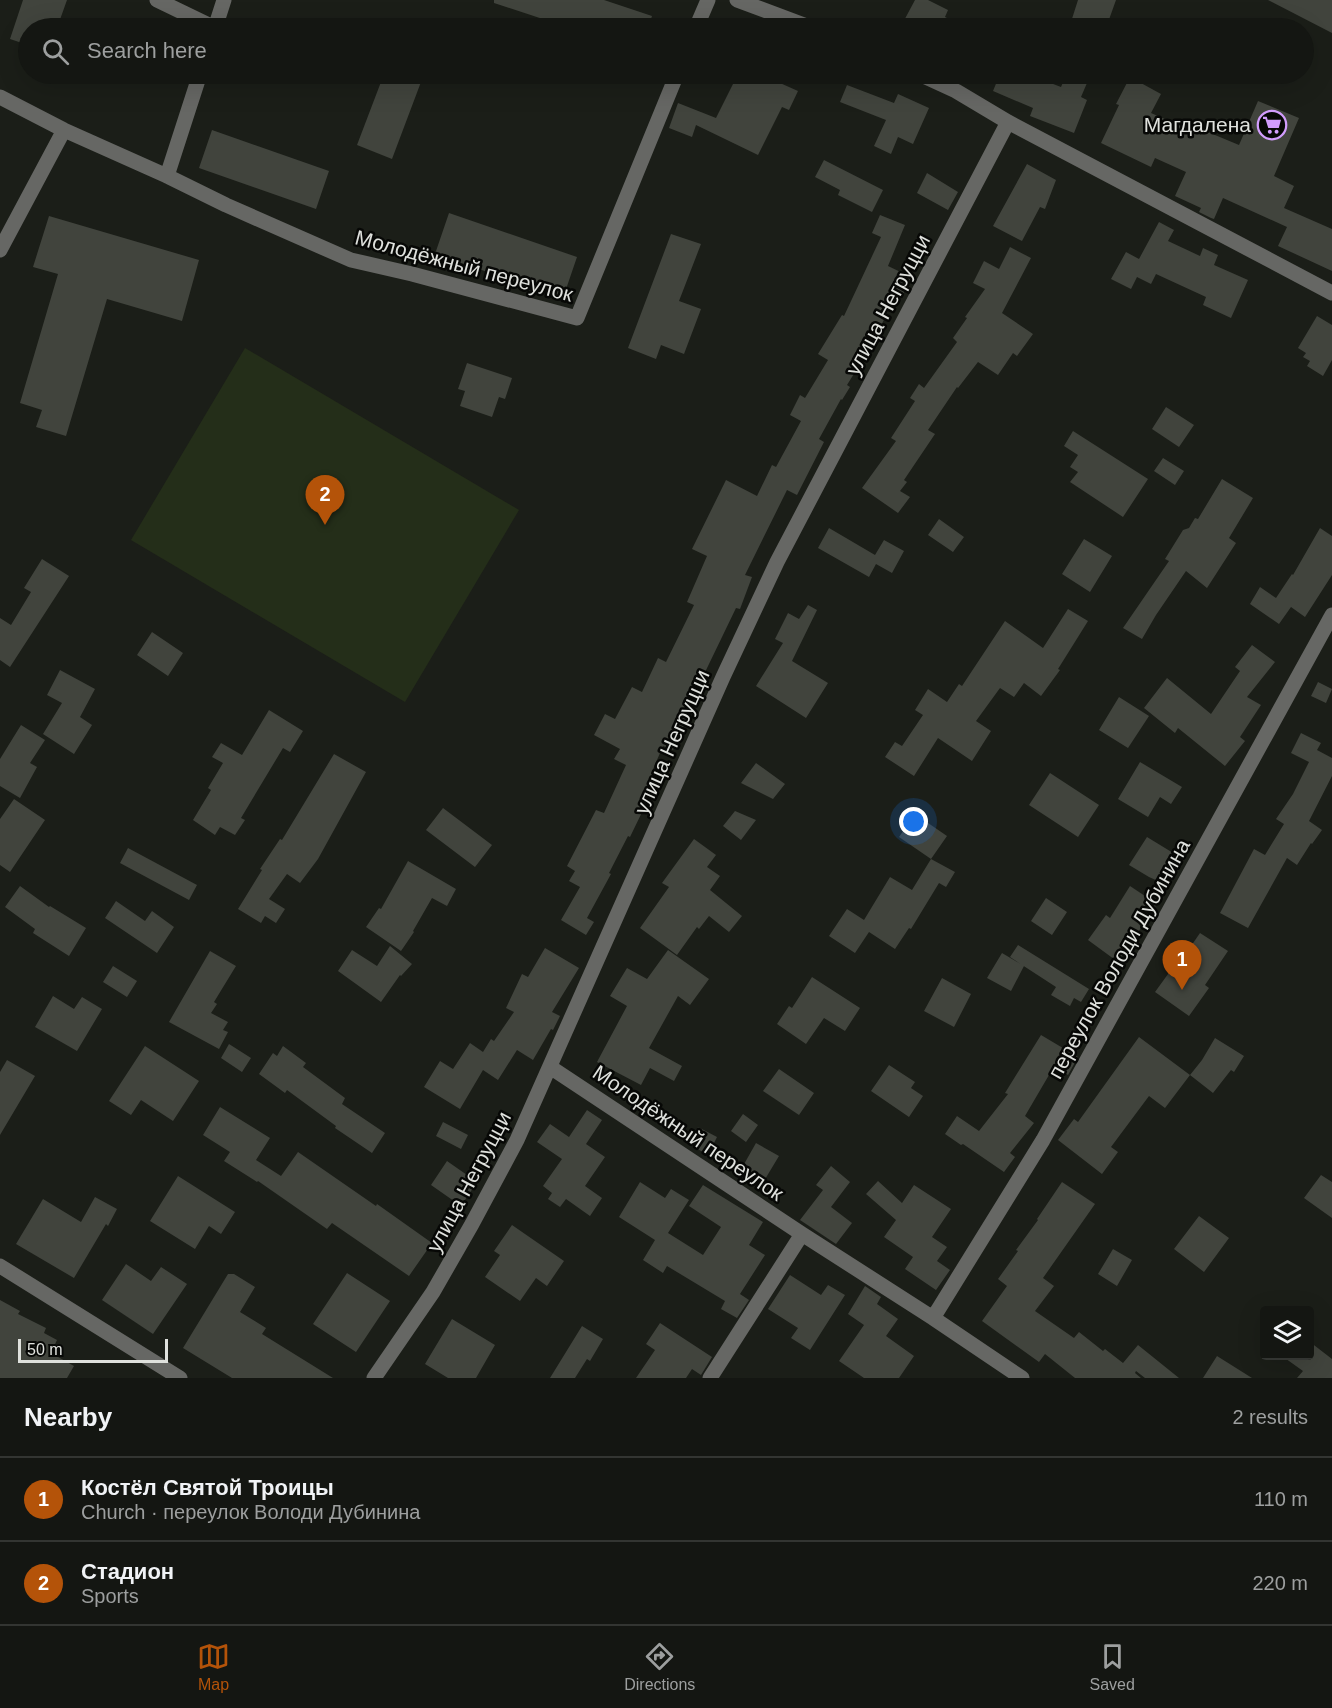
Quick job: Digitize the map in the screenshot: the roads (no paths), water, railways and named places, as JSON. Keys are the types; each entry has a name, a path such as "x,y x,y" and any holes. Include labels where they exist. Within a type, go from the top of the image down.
{"street":[{"path":"157,0 194,18"},
{"path":"218,18 224,0"},
{"path":"700,18 708,0"},
{"path":"737,0 785,18"},
{"path":"0,97 64,130 167,176 197,84"},
{"name":"Молодёжный переулок","path":"167,176 226,205 351,260 577,318 674,84"},
{"path":"941,84 1008,122 1332,293"},
{"name":"улица Негруцци","path":"374,1378 433,1292 517,1140 777,561 1008,122"},
{"path":"0,250 64,130"},
{"name":"переулок Володи Дубинина","path":"933,1318 1043,1140 1332,615"},
{"name":"Молодёжный переулок","path":"550,1067 1022,1378"},
{"path":"710,1378 802,1234"},
{"path":"0,1266 180,1378"}],"place":[{"name":"Магдалена","path":"1272,125"},
{"name":"Стадион","path":"325,525"},
{"name":"Костёл Святой Троицы","path":"1182,990"}]}
